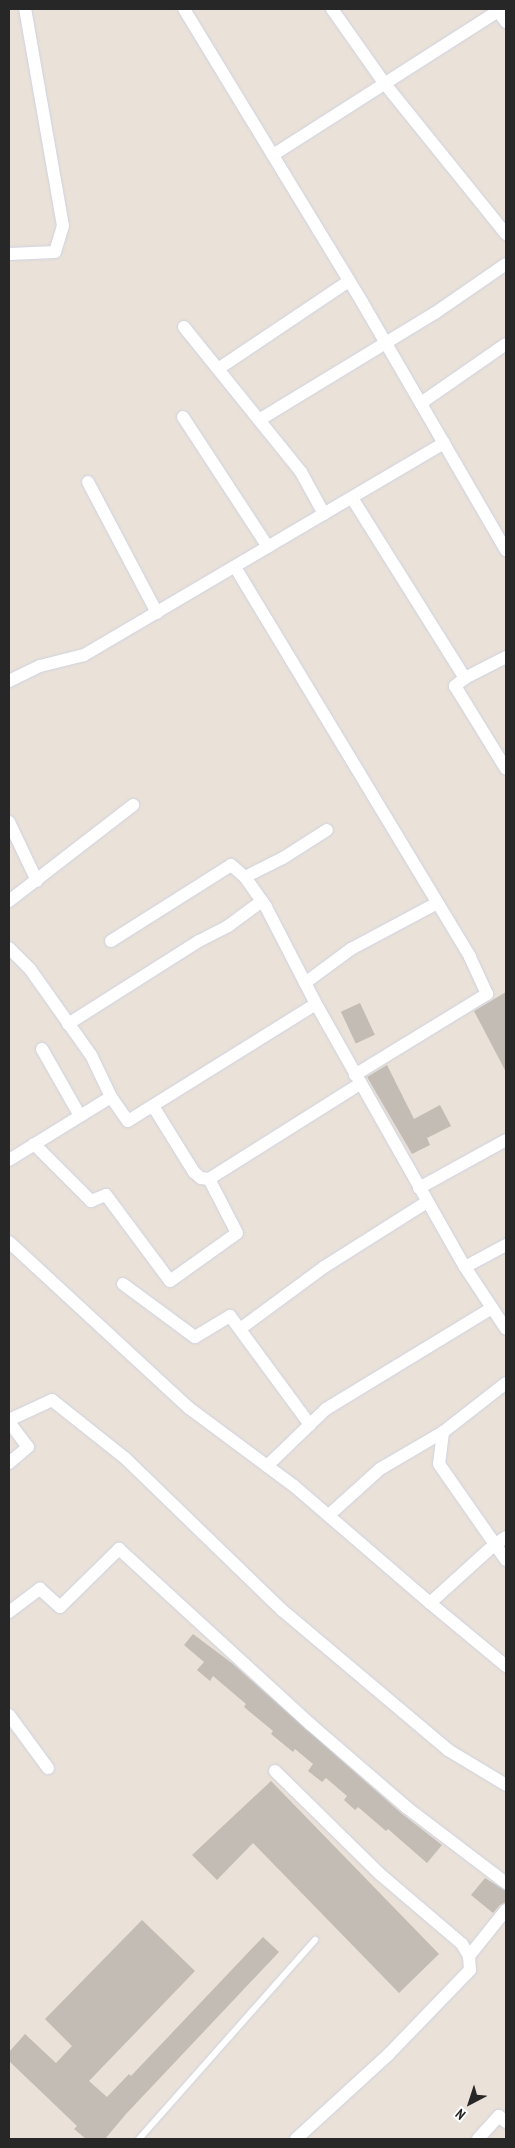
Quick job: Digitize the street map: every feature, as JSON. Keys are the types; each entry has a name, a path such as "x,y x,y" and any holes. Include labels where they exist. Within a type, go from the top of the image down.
{"street":[{"path":"9,254 54,252 63,226 25,9"},
{"path":"184,9 350,281 506,550"},
{"path":"332,9 385,84 506,234"},
{"path":"273,155 498,11 506,22"},
{"path":"259,420 436,313 506,264"},
{"path":"218,369 350,281"},
{"path":"184,327 301,472 324,514"},
{"path":"421,403 506,344"},
{"path":"183,418 268,547"},
{"path":"9,680 40,666 84,656 444,443"},
{"path":"88,482 157,613"},
{"path":"352,498 465,678"},
{"path":"153,1106 194,1172 201,1178 209,1179 487,994 470,957 235,567"},
{"path":"506,657 465,678 455,686 506,769"},
{"path":"9,901 133,804"},
{"path":"9,822 37,881"},
{"path":"244,877 283,858 327,830"},
{"path":"111,941 231,865 244,877 262,901 316,1004 427,1202 465,1267 506,1329"},
{"path":"68,1024 199,941 228,926 262,901"},
{"path":"305,983 351,950 437,903"},
{"path":"9,948 30,969 91,1055 110,1097 128,1121 316,1004"},
{"path":"42,1049 80,1116"},
{"path":"9,1160 110,1097"},
{"path":"419,1188 506,1140"},
{"path":"34,1144 91,1200 106,1194 170,1281 237,1233 209,1179"},
{"path":"240,1330 324,1267 427,1202"},
{"path":"9,1242 189,1408 329,1515 506,1666"},
{"path":"465,1267 506,1245"},
{"path":"123,1284 195,1337 230,1316 310,1425"},
{"path":"267,1466 334,1404 492,1308"},
{"path":"329,1515 380,1469 442,1432 506,1383"},
{"path":"9,1463 28,1447 9,1421 52,1400 125,1458 282,1610 448,1750 506,1785"},
{"path":"442,1432 439,1464 506,1560"},
{"path":"430,1603 494,1545 506,1537"},
{"path":"9,1612 40,1589 60,1607 119,1549 317,1731 406,1807 506,1882"},
{"path":"9,1715 48,1768"},
{"path":"275,1771 381,1875 462,1944 469,1956 470,1970 462,1981 389,2054 296,2139"},
{"path":"469,1956 506,1910"},
{"path":"478,2139 499,2116 506,2122"}],"lane":[{"path":"139,2139 315,1940"}],"building":[{"path":"506,992 506,1072 474,1011"},
{"path":"360,1003 375,1035 356,1044 341,1012"},
{"path":"387,1065 414,1119 440,1105 451,1126 427,1138 430,1145 412,1154 367,1077"},
{"path":"193,1634 233,1664 401,1813 442,1845 427,1863 388,1829 386,1831 358,1807 355,1810 344,1800 347,1796 326,1778 322,1782 308,1771 313,1764 295,1749 293,1752 271,1734 273,1731 244,1707 246,1704 213,1676 210,1681 197,1670 204,1662 184,1645"},
{"path":"271,1781 439,1954 399,1993 253,1843 217,1880 192,1855"},
{"path":"485,1878 506,1891 506,1902 500,1905 493,1913 471,1895"},
{"path":"142,1920 195,1971 89,2081 107,2097 129,2074 131,2076 263,1937 279,1952 126,2114 105,2139 86,2139 74,2129 77,2126 9,2061 9,2052 25,2034 56,2063 72,2046 45,2019"}]}
